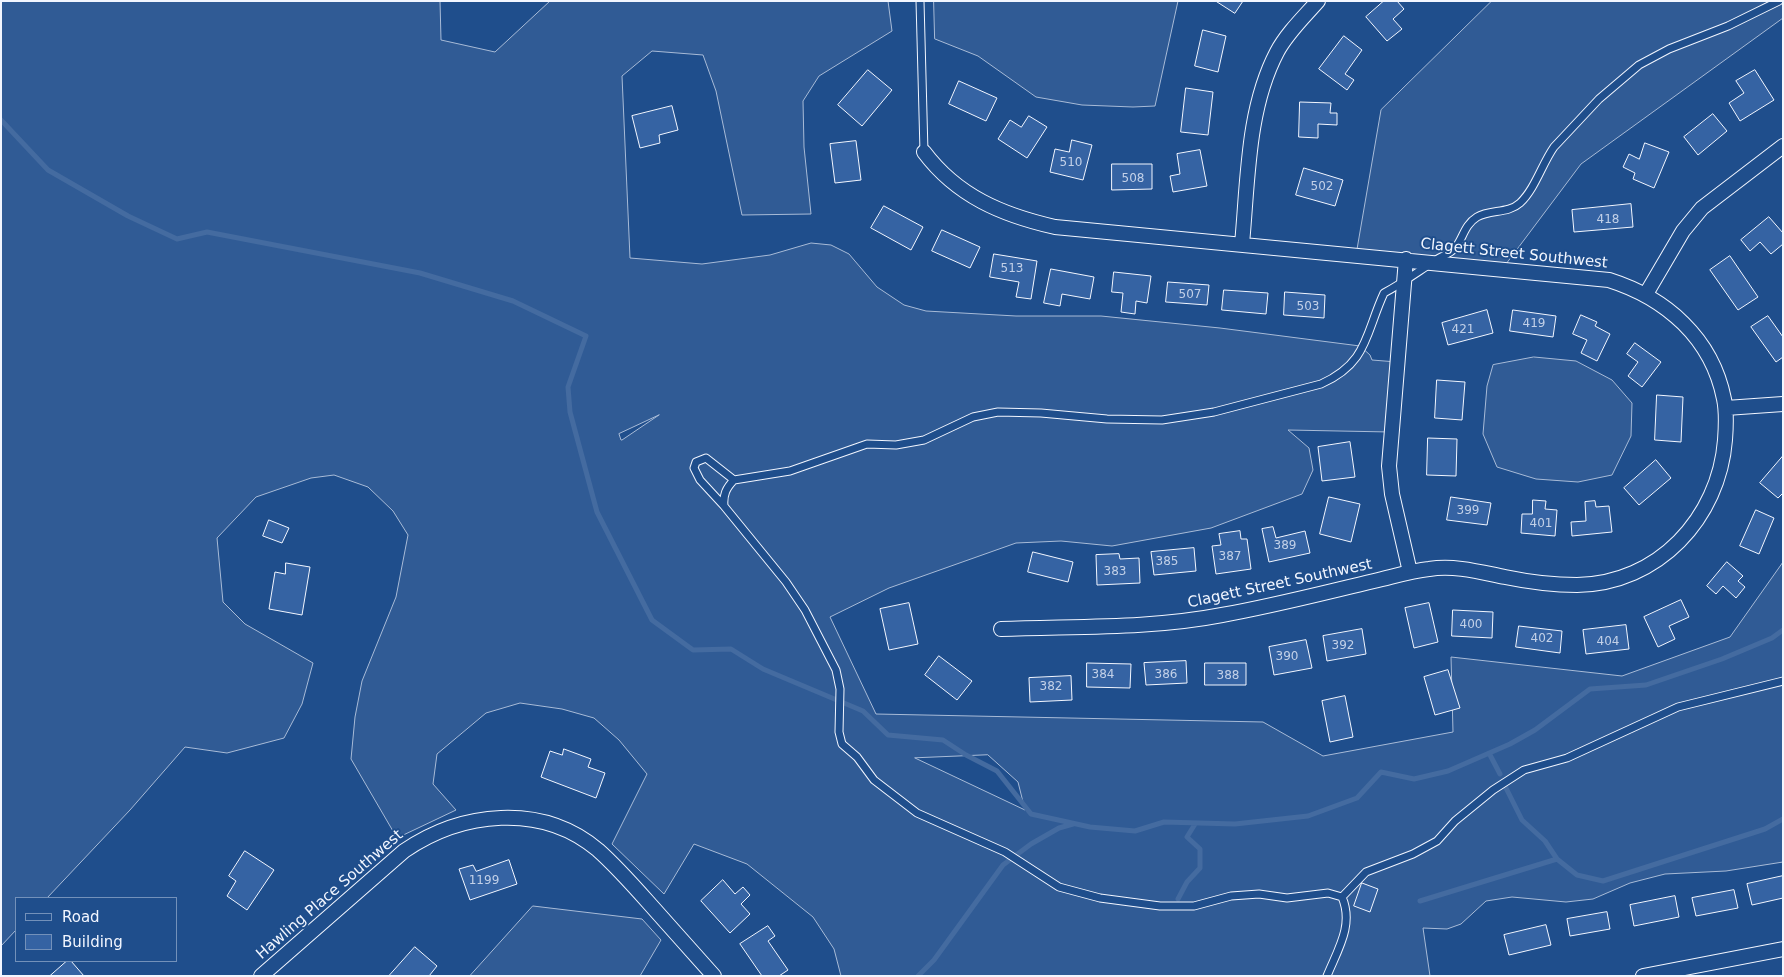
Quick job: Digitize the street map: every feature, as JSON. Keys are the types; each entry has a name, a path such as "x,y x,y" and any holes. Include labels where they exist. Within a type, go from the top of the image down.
{"street":[{"path":"1242,244 1251,150 1265,79 1277,51 1318,1"},
{"path":"1646,294 1683,231 1702,208 1783,146"},
{"name":"Clagett Street Southwest","path":"924,152 950,182 986,206 1026,220 1055,227 1588,276 1609,280 1646,294 1684,322 1709,354 1717,372 1726,408 1724,451 1719,473 1714,492 1701,517 1665,554 1642,569 1611,580 1580,585 1546,584 1453,568 1410,572 1221,616 1164,623 1001,629"},
{"path":"1406,260 1389,466 1392,494 1410,572"},
{"path":"1726,408 1783,404"},
{"name":"Hawling Place Southwest","path":"261,976 404,851 448,827 499,818 537,820 558,827 597,849 619,870 714,976"},
{"path":"1642,976 1783,949"}],"lane":[{"path":"920,1 924,152"},
{"path":"724,506 725,494 734,480 790,471 867,444 896,445 924,440 973,416 998,412 1041,413 1107,419 1162,420 1214,412 1321,384 1335,378 1357,359 1366,342 1384,293 1404,283 1456,247 1462,232 1476,218 1488,212 1500,212 1519,204 1528,193 1545,160 1565,135 1599,99 1639,65 1669,49 1728,26 1779,1"},
{"path":"734,480 712,460 706,458 696,462 694,468 700,480 724,506 786,582 805,610 836,670 840,690 839,732 842,744 857,757 874,780 917,813 1005,852 1059,887 1100,898 1160,906 1194,906 1231,896 1259,894 1287,898 1328,893 1342,897"},
{"path":"1342,897 1366,872 1413,854 1437,842 1455,821 1493,790 1524,770 1567,758 1678,706 1783,681"},
{"path":"1327,976 1347,929 1347,909 1342,897"}],"shaded area":[{"path":"1,1 440,1 441,40 495,52 550,1 888,1 892,31 819,76 803,101 804,147 811,214 742,215 716,91 703,55 652,51 622,76 630,258 702,264 770,255 811,243 831,245 849,254 877,287 904,305 926,311 1016,316 1101,316 1220,328 1360,346 1370,355 1372,360 1397,362 1390,432 1288,430 1309,448 1313,470 1302,494 1211,528 1112,546 1061,541 1016,543 889,588 830,617 876,714 1263,722 1323,756 1453,732 1451,657 1622,676 1730,637 1783,562 1783,862 1726,871 1665,874 1630,883 1593,899 1566,902 1512,897 1486,901 1461,924 1447,929 1423,928 1430,976 841,976 834,949 813,917 747,864 694,844 664,894 612,844 647,774 619,740 594,718 562,709 520,703 486,713 437,754 433,784 456,810 397,838 351,759 355,717 362,681 396,597 408,535 393,511 368,487 334,475 311,478 256,497 217,538 223,602 245,624 313,663 302,704 284,738 227,753 185,747 130,810 48,897 15,897 15,931 1,946","holes":["659,415 622,440 619,434","988,755 1018,782 1025,810 915,758"]},
{"path":"934,1 1178,1 1155,106 1082,105 1036,97 978,56 935,39"},
{"path":"1492,1 1783,1 1783,18 1581,164 1503,268 1356,255 1381,110"},
{"path":"1534,357 1576,361 1612,380 1632,403 1631,436 1612,475 1578,482 1536,479 1497,467 1483,434 1487,386 1493,365"},
{"path":"533,906 642,919 661,940 640,976 470,976"}],"building":[{"path":"1216,1 1243,1 1235,13"},
{"path":"1384,1 1397,1 1404,9 1393,19 1402,29 1387,41 1366,17"},
{"path":"1203,30 1226,36 1218,72 1195,66"},
{"path":"1344,36 1362,50 1345,74 1354,80 1347,90 1319,69"},
{"path":"868,70 892,90 862,126 838,105"},
{"path":"1755,70 1774,100 1740,121 1729,103 1744,93 1736,81"},
{"path":"959,81 997,98 986,121 949,104"},
{"path":"1186,88 1213,92 1208,135 1181,132"},
{"path":"1300,102 1331,103 1330,113 1337,113 1337,125 1318,124 1318,138 1299,137"},
{"path":"672,106 678,130 659,135 660,143 640,148 632,116"},
{"path":"1713,114 1727,131 1698,155 1684,137"},
{"path":"1029,116 1047,127 1027,158 998,139 1010,120 1021,127"},
{"path":"1072,140 1092,145 1083,180 1050,172 1055,149 1069,152"},
{"path":"856,141 861,180 835,183 830,144"},
{"path":"1645,143 1669,152 1654,188 1633,179 1635,173 1623,167 1629,154 1639,159"},
{"path":"1200,150 1207,186 1173,192 1170,176 1180,174 1177,154"},
{"path":"1112,164 1152,164 1152,189 1112,190"},
{"path":"1304,168 1343,180 1335,206 1296,195"},
{"path":"1631,204 1633,227 1574,232 1572,210"},
{"path":"884,206 923,227 911,250 871,228"},
{"path":"1769,217 1783,233 1783,244 1771,254 1760,242 1750,251 1741,240"},
{"path":"942,230 980,247 970,268 932,251"},
{"path":"994,254 1037,261 1031,299 1016,297 1019,282 990,277"},
{"path":"1730,256 1758,297 1738,310 1710,270"},
{"path":"1051,269 1094,277 1090,299 1062,294 1060,306 1044,303"},
{"path":"1114,272 1151,276 1147,303 1136,301 1135,314 1121,312 1123,293 1112,292"},
{"path":"1168,282 1209,285 1207,305 1166,302"},
{"path":"1224,290 1268,293 1266,314 1222,310"},
{"path":"1285,292 1325,295 1324,318 1284,315"},
{"path":"1487,310 1493,333 1448,345 1442,323"},
{"path":"1513,310 1556,316 1553,337 1510,331"},
{"path":"1581,315 1597,322 1595,326 1610,334 1597,361 1581,353 1587,340 1573,334"},
{"path":"1768,316 1783,337 1783,357 1776,362 1751,327"},
{"path":"1635,343 1661,362 1642,387 1628,376 1638,362 1627,354"},
{"path":"1437,380 1465,382 1462,420 1435,418"},
{"path":"1657,395 1683,397 1681,442 1655,440"},
{"path":"1428,438 1457,439 1456,476 1427,475"},
{"path":"1350,442 1355,477 1322,481 1318,447"},
{"path":"1783,456 1783,493 1778,498 1760,483"},
{"path":"1656,460 1671,478 1639,505 1624,488"},
{"path":"1329,497 1360,504 1351,542 1320,534"},
{"path":"1451,497 1491,503 1487,525 1447,520"},
{"path":"1533,500 1546,501 1545,509 1557,510 1555,536 1521,533 1522,514 1532,514"},
{"path":"1595,501 1596,507 1609,506 1612,532 1572,536 1571,522 1586,521 1585,502"},
{"path":"1756,510 1774,518 1759,554 1740,546"},
{"path":"269,520 289,528 282,543 263,536"},
{"path":"1273,527 1276,538 1305,531 1310,553 1269,562 1262,529"},
{"path":"1240,531 1241,539 1247,539 1251,569 1216,574 1212,546 1221,545 1219,534"},
{"path":"1194,548 1196,571 1154,575 1151,552"},
{"path":"1033,552 1073,562 1068,582 1028,572"},
{"path":"1119,554 1120,559 1139,558 1140,583 1097,585 1096,555"},
{"path":"1727,562 1743,576 1738,581 1745,587 1736,598 1723,586 1716,594 1707,586"},
{"path":"286,563 310,567 302,615 269,609 275,572 285,574"},
{"path":"1681,600 1689,617 1669,626 1675,639 1658,647 1644,617"},
{"path":"909,603 918,644 889,650 880,609"},
{"path":"1429,603 1438,642 1414,648 1405,608"},
{"path":"1453,610 1493,612 1492,638 1452,636"},
{"path":"1626,625 1629,649 1586,654 1583,630"},
{"path":"1519,626 1562,631 1560,653 1516,647"},
{"path":"1362,629 1366,654 1327,661 1323,636"},
{"path":"1306,640 1312,668 1274,675 1269,647"},
{"path":"939,656 972,681 957,700 925,675"},
{"path":"1186,661 1187,683 1146,685 1144,663"},
{"path":"1087,663 1131,664 1130,688 1087,687"},
{"path":"1205,663 1246,663 1246,685 1205,685"},
{"path":"1448,670 1460,708 1435,715 1424,677"},
{"path":"1071,676 1072,700 1030,702 1029,678"},
{"path":"1345,696 1353,737 1330,742 1322,701"},
{"path":"564,749 591,759 588,767 605,773 596,798 541,777 550,751 562,755"},
{"path":"245,851 274,870 247,910 227,896 236,881 229,876"},
{"path":"509,860 517,884 470,900 459,869 473,865 476,871"},
{"path":"1783,876 1783,898 1752,905 1747,884"},
{"path":"723,880 735,894 743,887 750,895 741,904 750,914 730,933 701,901"},
{"path":"1362,883 1378,889 1370,912 1354,906"},
{"path":"1734,890 1738,908 1696,916 1692,898"},
{"path":"1675,896 1679,917 1634,926 1630,905"},
{"path":"1607,912 1610,929 1570,936 1567,919"},
{"path":"1546,925 1551,945 1509,955 1504,935"},
{"path":"768,926 775,936 768,941 788,970 779,976 762,976 740,944"},
{"path":"415,947 437,966 429,976 389,976"},
{"path":"66,962 72,962 84,976 50,976"}],"waterway":[{"path":"1,120 48,170 128,216 177,239 207,232 420,273 513,301 586,336 568,387 570,412 597,512 652,620 693,650 731,649 763,669 863,711 888,735 943,740 966,755 997,771 1031,814 1090,827 1135,831 1164,822 1235,824 1308,816 1357,798 1381,772 1414,779 1448,771 1510,744 1535,730 1590,689 1646,685 1722,659 1772,638 1783,630"},
{"path":"1489,753 1500,774"},
{"path":"1420,901 1557,859 1545,841 1522,820 1506,788"},
{"path":"1557,859 1577,875 1603,881 1765,829 1783,819"},
{"path":"918,976 934,960 1003,865 1031,844 1059,828 1073,824"},
{"path":"1178,899 1187,882 1200,868 1200,849 1187,837 1195,824"}]}
